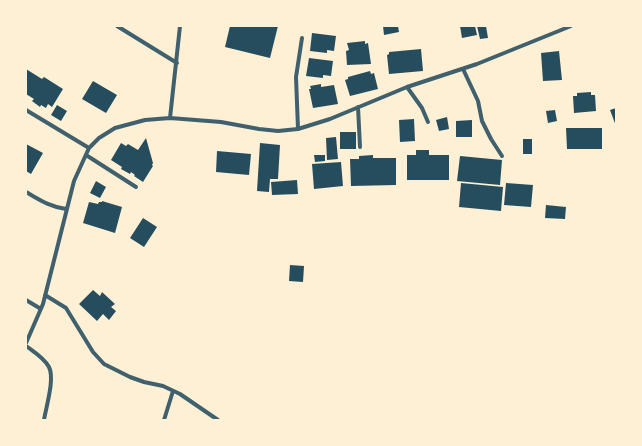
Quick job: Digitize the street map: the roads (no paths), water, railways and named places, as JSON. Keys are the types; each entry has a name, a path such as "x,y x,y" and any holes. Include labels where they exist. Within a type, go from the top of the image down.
{"street":[{"path":"116,26 177,63"},
{"path":"170,118 180,26"},
{"path":"44,420 51,378 50,369 41,358 26,345 41,309 74,181 89,148 99,138 116,128 145,120 170,118 221,122 278,131 298,129 476,64 571,26"},
{"path":"298,129 296,77 302,38"},
{"path":"462,69 478,101 482,121 490,139 502,156"},
{"path":"407,88 422,108 428,122"},
{"path":"358,107 360,147"},
{"path":"26,110 89,148"},
{"path":"86,155 136,187"},
{"path":"26,192 45,204 55,208 66,209"},
{"path":"45,295 66,308 93,352 104,364 144,382 163,386 180,394 218,420"},
{"path":"26,300 41,309"},
{"path":"164,420 173,391"}]}
